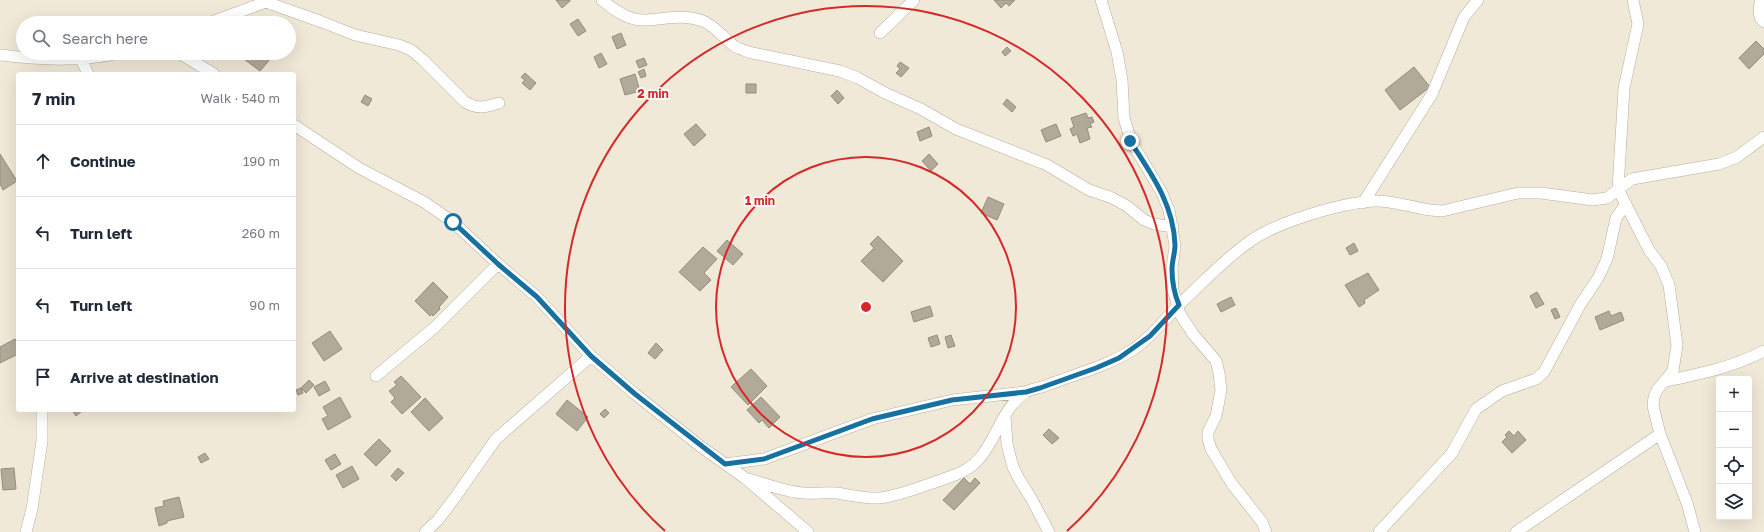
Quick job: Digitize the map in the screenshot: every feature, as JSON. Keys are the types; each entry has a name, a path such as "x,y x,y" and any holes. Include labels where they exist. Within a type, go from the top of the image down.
{"street":[{"path":"602,0 610,7 629,18 644,20 681,17 704,22 735,46 748,52 840,71 858,78 885,93 921,109 956,129 1047,165 1089,190 1110,197 1127,206 1144,220 1154,224 1173,227"},
{"path":"880,33 914,0"},
{"path":"1101,0 1117,52 1122,80 1124,118 1130,141 1162,193 1169,210 1175,246 1172,268 1173,290 1179,305 1180,314 1193,334 1216,361 1219,373 1221,390 1216,416 1208,432 1208,439 1211,449 1232,484 1262,522 1266,532"},
{"path":"1363,203 1432,94 1464,17 1478,0"},
{"path":"1633,0 1638,24 1624,88 1618,189 1649,250 1661,266 1669,285 1677,344 1673,371 1657,390 1654,397 1653,406 1660,434 1687,503 1695,532"},
{"path":"1761,0 1758,8 1761,20 1764,22"},
{"path":"228,16 269,1 355,35 399,45 411,50 465,102 474,107 484,108 499,103"},
{"path":"0,55 16,57"},
{"path":"81,60 87,72"},
{"path":"191,60 211,72"},
{"path":"296,126 360,168 424,202 453,222 498,264 537,297 591,356 635,394 745,478 808,532"},
{"path":"725,464 764,459 872,419 952,400 1026,392 1096,368 1119,358 1150,336 1220,265 1250,241 1275,227 1320,211 1376,201 1395,203 1429,211 1442,211 1518,193 1541,193 1593,200 1607,198 1632,179 1719,164 1737,157 1764,136"},
{"path":"1379,532 1452,453 1476,409 1502,391 1536,378 1544,372 1580,305 1598,278 1607,259 1616,218 1626,204"},
{"path":"376,376 435,327 498,264"},
{"path":"1666,381 1707,373 1748,359 1764,351"},
{"path":"425,532 438,520 452,502 496,439 591,356"},
{"path":"745,478 785,490 803,493 825,492 862,498 882,498 930,484 962,472 977,462 987,449 1004,416 1014,403 1026,392"},
{"path":"26,532 32,509 42,441 42,412"},
{"path":"1004,416 1007,444 1013,467 1049,532"},
{"path":"1516,532 1660,434"}],"building":[{"path":"556,0 570,0 570,1 562,8"},
{"path":"994,0 1015,0 1009,6 1006,3 1001,8"},
{"path":"578,19 586,31 578,36 570,24"},
{"path":"621,33 626,45 617,49 612,37"},
{"path":"1756,41 1764,49 1764,54 1749,69 1739,58"},
{"path":"1007,47 1011,51 1005,56 1002,52"},
{"path":"601,53 607,64 599,68 594,57"},
{"path":"644,58 647,65 639,68 636,61"},
{"path":"245,60 269,60 260,71"},
{"path":"900,62 909,68 901,77 896,73 900,69 897,66"},
{"path":"1414,67 1430,87 1400,110 1385,90"},
{"path":"644,69 646,76 641,78 638,72"},
{"path":"525,73 536,83 530,90 522,83 525,80 521,77"},
{"path":"635,74 640,91 625,95 620,79"},
{"path":"746,84 756,84 756,93 746,93"},
{"path":"837,90 844,98 838,104 831,96"},
{"path":"365,95 372,99 368,106 361,102"},
{"path":"1007,99 1016,107 1012,112 1003,104"},
{"path":"1086,113 1088,118 1092,117 1094,122 1090,124 1092,127 1087,128 1090,139 1080,143 1077,134 1073,136 1070,129 1074,127 1071,118"},
{"path":"696,124 706,135 694,146 684,134"},
{"path":"1056,124 1061,136 1046,142 1041,130"},
{"path":"929,127 932,136 920,141 917,132"},
{"path":"0,154 16,182 3,190 0,184"},
{"path":"929,154 938,164 931,171 922,161"},
{"path":"988,197 1004,204 997,220 981,213"},
{"path":"878,236 903,261 883,282 861,261 874,248 870,244"},
{"path":"727,240 743,254 733,265 717,251"},
{"path":"1354,243 1358,251 1350,255 1346,248"},
{"path":"703,247 717,259 704,273 711,280 700,291 679,272"},
{"path":"1368,273 1379,290 1364,300 1365,303 1359,307 1345,285"},
{"path":"433,282 448,297 439,307 440,309 433,316 432,314 430,316 415,301"},
{"path":"1537,292 1544,304 1536,308 1530,296"},
{"path":"1231,297 1235,305 1221,312 1217,304"},
{"path":"930,306 933,316 914,322 911,312"},
{"path":"1556,308 1560,317 1555,319 1551,310"},
{"path":"1609,311 1611,316 1621,312 1624,320 1600,330 1595,317"},
{"path":"330,331 342,349 324,361 312,343"},
{"path":"937,335 940,344 931,347 928,338"},
{"path":"951,335 955,346 948,348 945,337"},
{"path":"15,339 16,355 0,363 0,347"},
{"path":"656,343 663,350 655,359 648,353"},
{"path":"751,369 767,386 748,405 731,387"},
{"path":"401,376 421,397 402,414 391,402 395,398 389,391 397,385 394,382"},
{"path":"309,380 314,385 306,393 301,388"},
{"path":"325,381 330,390 319,396 314,387"},
{"path":"301,388 303,393 298,395 296,390"},
{"path":"340,397 351,417 328,430 322,419 328,416 323,407"},
{"path":"761,397 780,417 769,428 762,420 759,423 747,410"},
{"path":"425,398 443,418 429,431 411,412"},
{"path":"567,400 588,417 577,431 556,414"},
{"path":"605,409 609,413 604,418 600,414"},
{"path":"73,412 81,412 76,416"},
{"path":"1049,429 1059,438 1052,444 1043,435"},
{"path":"1509,431 1514,436 1518,431 1526,440 1512,453 1502,442 1507,437 1505,435"},
{"path":"379,439 391,451 376,466 364,454"},
{"path":"205,453 209,459 201,463 198,457"},
{"path":"335,454 341,464 331,470 325,460"},
{"path":"352,466 359,479 343,488 336,475"},
{"path":"14,468 16,489 3,490 1,469"},
{"path":"398,468 404,473 396,481 391,476"},
{"path":"964,478 970,484 975,478 980,483 954,510 943,500"},
{"path":"179,497 184,517 167,521 167,523 159,526 155,508 164,506 163,501"}],"route":[{"path":"453,222 498,264 537,297 591,356 635,394 725,464 764,459 872,419 952,400 1026,392 1096,368 1119,358 1135,348 1162,325 1179,305 1173,290 1172,268 1175,246 1169,210 1162,193 1130,141"}]}
